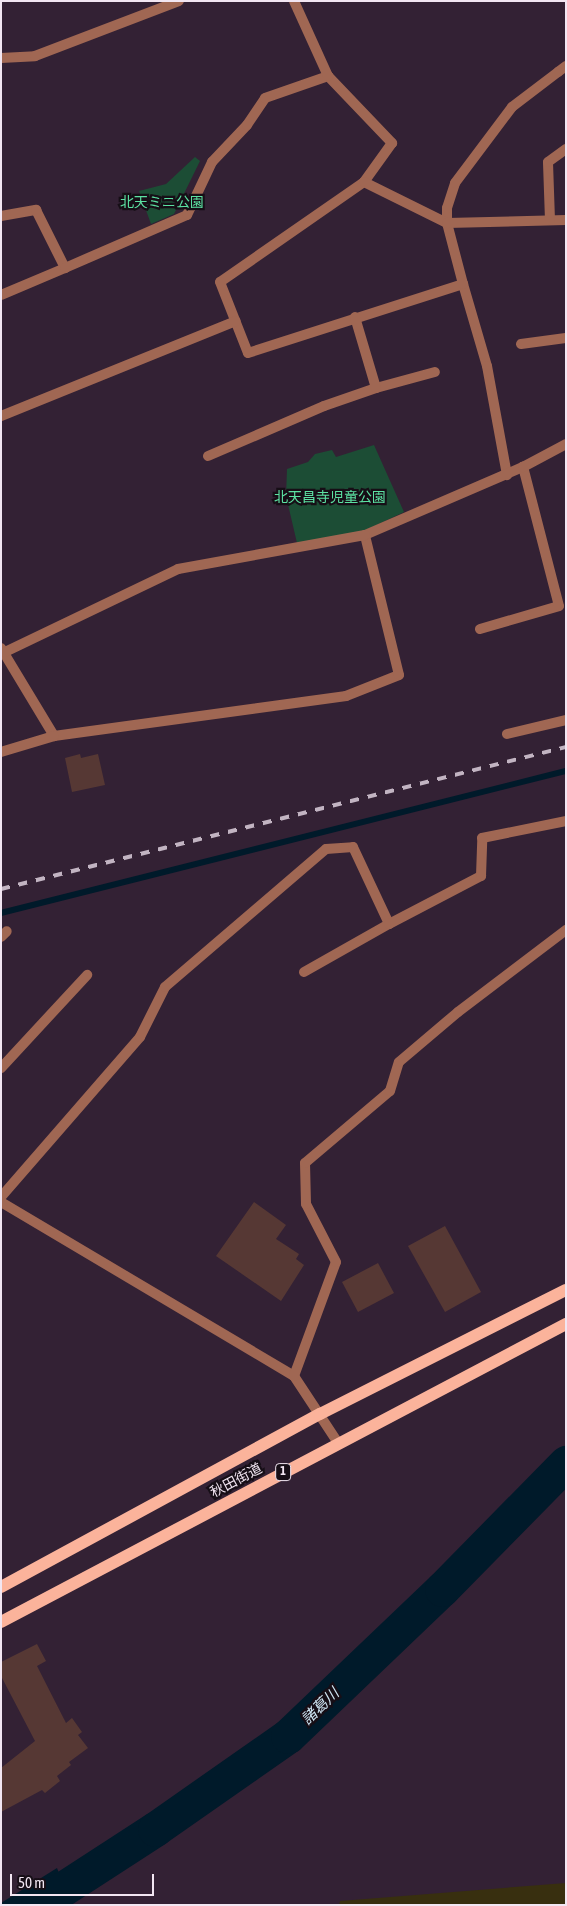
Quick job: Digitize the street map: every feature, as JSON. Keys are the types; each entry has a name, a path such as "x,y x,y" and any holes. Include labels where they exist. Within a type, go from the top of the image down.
{"main road":[{"name":"秋田街道","path":"1,1587 320,1414 566,1290"},
{"name":"秋田街道","path":"1,1622 566,1324"}],"street":[{"path":"1,58 36,56 179,1"},
{"path":"294,1 328,76 392,143 364,182 220,282 248,353 355,317 463,284"},
{"path":"507,474 487,366 447,223 447,208 455,183 512,107 562,69"},
{"path":"1,295 187,215 212,162 247,125 265,98 328,76"},
{"path":"550,220 548,162 566,149"},
{"path":"364,182 447,223 566,220"},
{"path":"1,216 36,210 65,268"},
{"path":"355,317 376,388"},
{"path":"1,416 236,322"},
{"path":"521,344 566,338"},
{"path":"208,456 324,406 376,388 435,372"},
{"path":"54,736 3,650 178,569 365,535 524,468 566,444"},
{"path":"480,629 560,606 524,468"},
{"path":"1,752 54,736 346,696 399,675 365,535"},
{"path":"507,734 566,720"},
{"path":"304,972 389,924 481,876 482,838 566,820"},
{"path":"1,1196 140,1036 165,987 326,849 353,847 389,924"},
{"path":"294,1376 336,1262 306,1204 305,1163 390,1091 399,1062 458,1012 566,930"},
{"path":"1,1068 87,975"},
{"path":"1,1202 294,1376 338,1443"}],"green space":[{"name":"北天ミニ公園","path":"195,157 200,161 174,214 151,224 139,191 166,184"},
{"name":"北天昌寺児童公園","path":"374,445 404,512 364,531 297,543 286,496 287,469 308,462 315,454 332,450 336,457"}],"sand":[{"path":"566,1883 566,1905 339,1905 340,1901"}],"water":[{"path":"57,1868 72,1905 1,1905 1,1903"}],"building":[{"path":"80,754 81,758 98,754 105,785 72,792 65,758"},
{"path":"254,1202 286,1225 276,1239 299,1254 296,1259 304,1265 281,1301 216,1256"},
{"path":"445,1226 481,1292 445,1312 408,1246"},
{"path":"378,1263 394,1293 358,1312 342,1282"},
{"path":"37,1644 46,1661 37,1666 66,1723 72,1718 82,1732 78,1735 88,1748 69,1762 71,1765 57,1776 60,1781 45,1793 42,1790 1,1812 1,1768 35,1741 1,1676 1,1662"}],"waterway":[{"path":"1,913 566,771"},
{"name":"諸葛川","path":"38,1905 155,1829 288,1736 442,1589 566,1463"}],"railway":[{"path":"1,889 566,747"}]}
